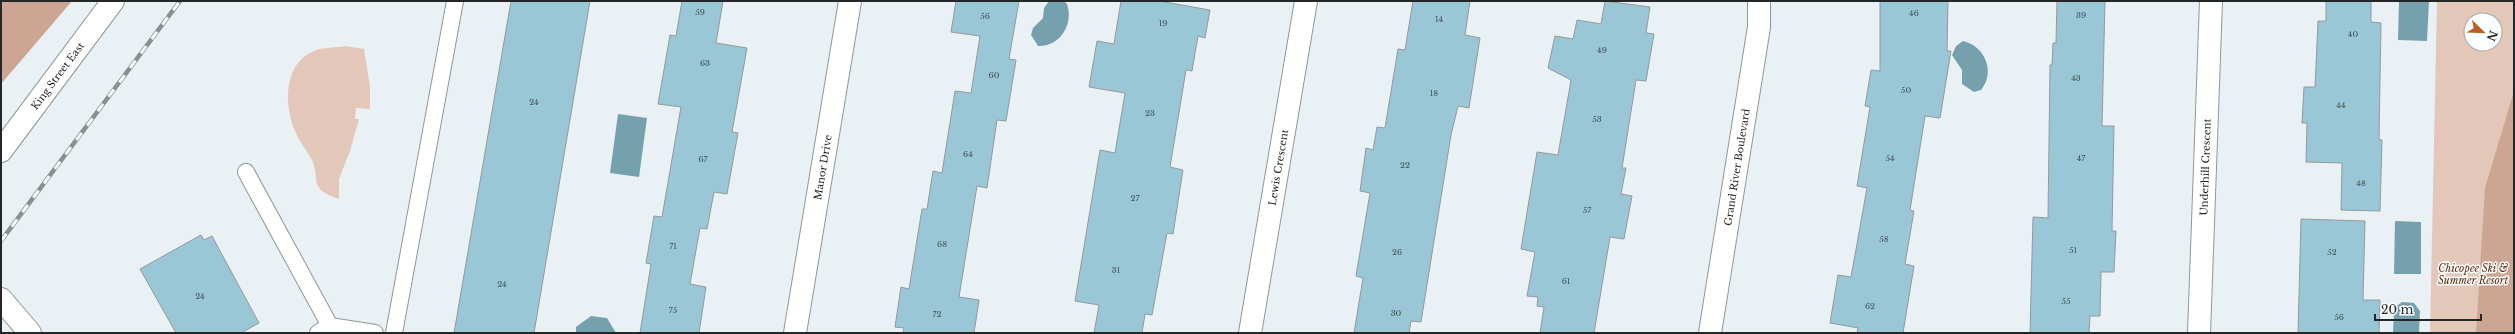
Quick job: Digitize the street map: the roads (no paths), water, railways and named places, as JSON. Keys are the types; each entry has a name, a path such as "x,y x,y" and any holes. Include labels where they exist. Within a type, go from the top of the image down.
{"street":[{"name":"King Street East","path":"1,151 114,1"},
{"name":"Manor Drive","path":"795,333 850,1"},
{"name":"Lewis Crescent","path":"1250,333 1306,1"},
{"name":"Grand River Boulevard","path":"1710,333 1759,27 1760,1"},
{"name":"Underhill Crescent","path":"2199,333 2211,1"},
{"path":"1,299 30,333"}],"lane":[{"path":"394,333 455,1"},
{"path":"246,172 324,329 375,333"}],"water":[{"path":"1049,1 1064,1 1067,4 1069,19 1067,26 1059,38 1053,43 1038,46 1031,35 1033,28 1043,18 1044,8"},
{"path":"2399,1 2429,1 2427,41 2398,40"},
{"path":"1963,41 1977,48 1986,61 1988,75 1981,90 1974,92 1962,84 1962,70 1952,55 1956,46"},
{"path":"618,114 647,118 639,177 610,173"},
{"path":"2395,221 2421,222 2421,274 2394,274"},
{"path":"2402,302 2414,303 2420,311 2419,333 2393,333 2394,308"},
{"path":"591,316 607,318 616,333 576,333 576,327"}],"railway":[{"path":"1,241 180,1"}],"park label":[{"name":"Chicopee Ski & Summer Resort","path":"2473,274"}]}
